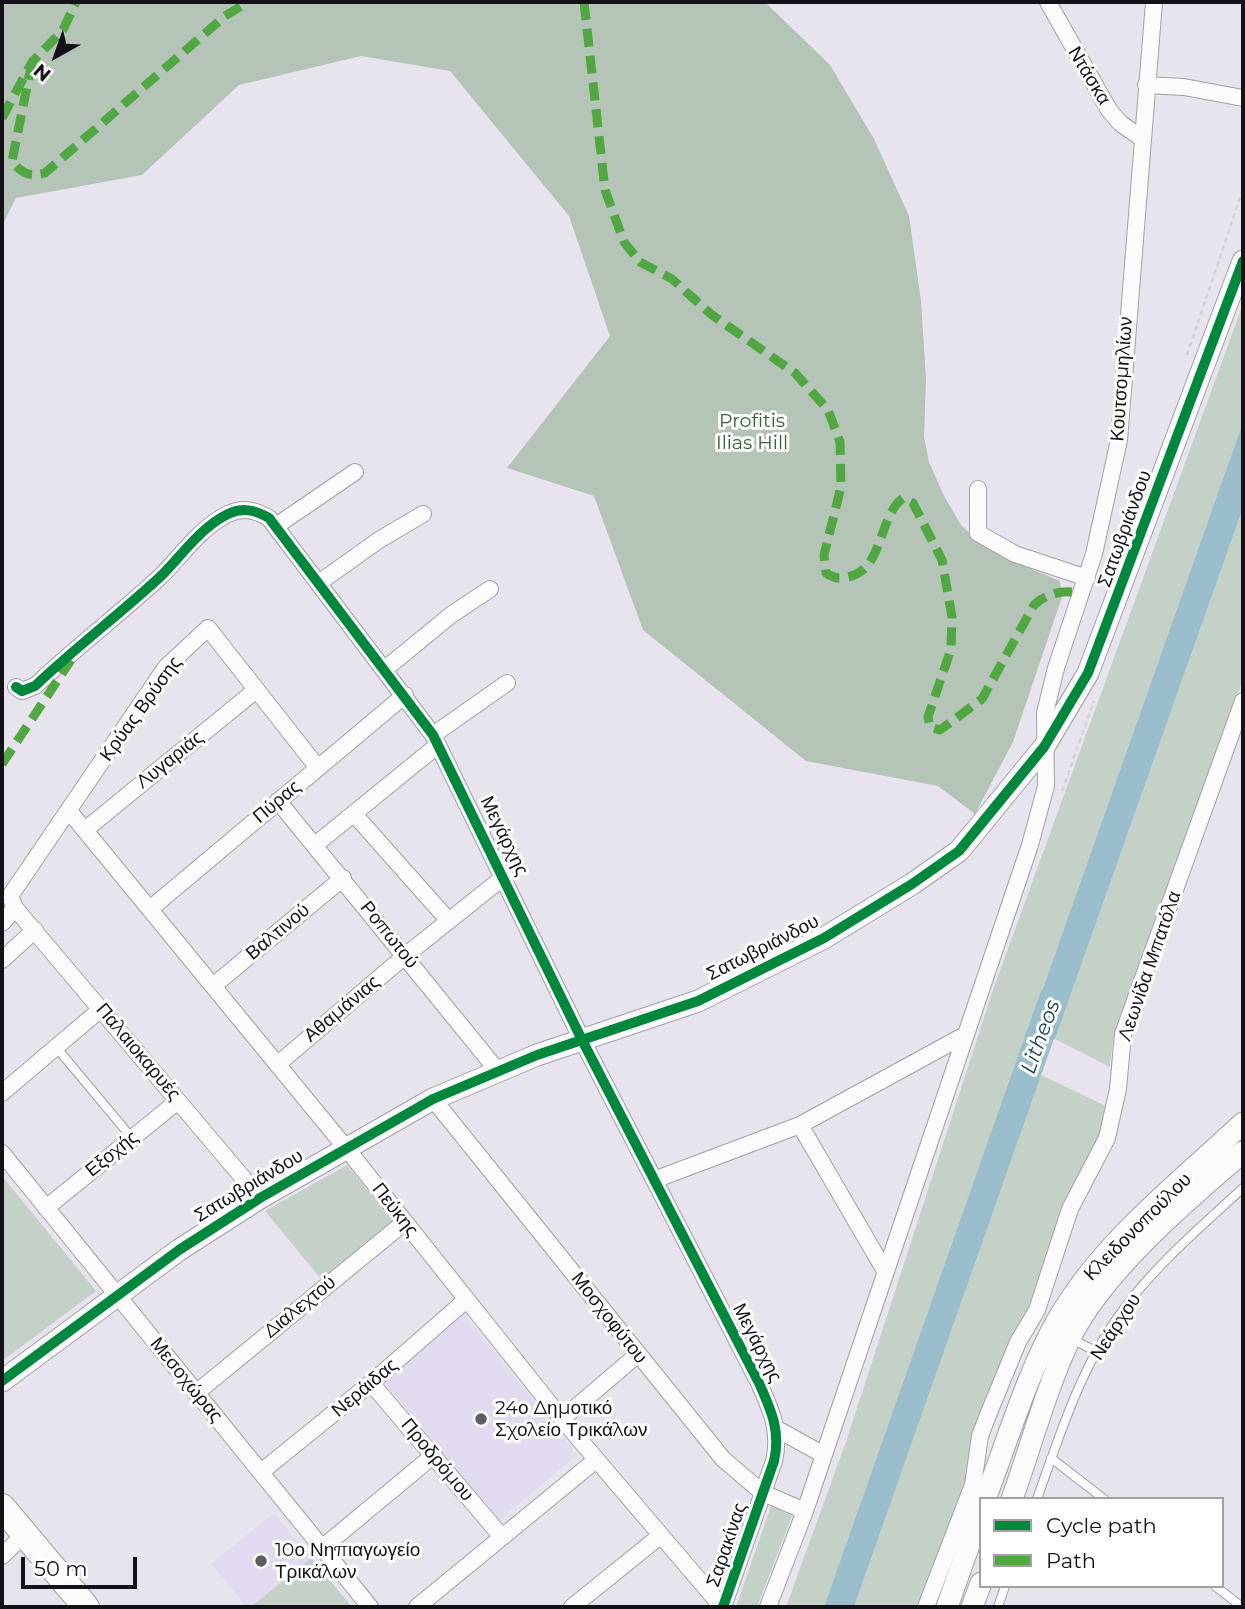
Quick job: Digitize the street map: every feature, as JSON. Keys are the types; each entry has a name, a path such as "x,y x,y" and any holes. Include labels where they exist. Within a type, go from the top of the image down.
{"main road":[{"path":"2,1507 86,1607"}],"street":[{"name":"Ντάσκα","path":"1048,2 1109,110 1120,123 1143,139"},
{"name":"Κουτσομηλίων","path":"768,1607 805,1511 1039,817 1045,786 1043,722 1103,519 1119,440 1154,2"},
{"path":"1146,85 1184,87 1243,98"},
{"name":"Σατωβριάνδου","path":"2,1381 117,1295 260,1198 346,1147 433,1099 497,1070 698,1002 824,938 940,866 972,839 1044,747 1080,689 1098,650 1243,261"},
{"path":"276,526 355,472"},
{"path":"978,489 978,533 1016,554 1087,578"},
{"name":"Μεγάρχης","path":"16,687 22,691 35,686 164,573 202,533 228,514 241,509 257,512 276,526 385,668 436,740 505,876 582,1040 759,1382 777,1429 776,1449 763,1493"},
{"path":"320,582 379,540 424,514"},
{"path":"385,668 451,615 490,589"},
{"name":"Κρύας Βρύσης","path":"15,908 10,896 166,667 208,628 318,768"},
{"path":"315,845 507,682"},
{"name":"Λυγαριάς","path":"85,830 256,690"},
{"name":"Πύρας","path":"150,909 405,695"},
{"name":"Λεωνίδα Μπατόλα","path":"983,1490 980,1436 1018,1342 1037,1310 1070,1209 1107,1138 1118,1089 1123,1034 1243,701"},
{"name":"Ροπωτού","path":"278,802 406,955 497,1070"},
{"name":"Πεύκης","path":"69,811 346,1147 562,1419 722,1607"},
{"path":"354,814 449,920"},
{"name":"Αθαμάνιας","path":"278,1064 406,955 505,876"},
{"name":"Βαλτινού","path":"213,986 343,878"},
{"path":"2,923 15,908"},
{"name":"Παλαιοκαρυές","path":"15,908 260,1198"},
{"path":"2,960 35,930"},
{"path":"2,1093 101,1009"},
{"path":"654,1180 800,1125 965,1035"},
{"name":"Μοσχοφύτου","path":"433,1099 510,1191 637,1355 723,1459 763,1493 805,1511"},
{"name":"Εξοχής","path":"46,1208 178,1101"},
{"name":"Κλειδονοπούλου","path":"983,1490 1046,1344 1076,1292 1119,1241 1243,1123"},
{"path":"800,1125 885,1271"},
{"name":"Κλειδονοπούλου","path":"1013,1497 1071,1338 1105,1283 1243,1152"},
{"name":"Μεσοχώρας","path":"2,1153 370,1607"},
{"name":"Διαλεχτού","path":"196,1393 405,1222"},
{"name":"Νεράιδας","path":"261,1472 372,1383 466,1300"},
{"path":"562,1419 637,1355"},
{"name":"Προδρόμου","path":"372,1383 502,1537"},
{"path":"777,1429 824,1455"},
{"path":"322,1548 434,1455"},
{"path":"417,1607 596,1460"},
{"name":"Σαρακίνας","path":"722,1607 763,1493"},
{"name":"Λεωνίδα Μπατόλα","path":"926,1607 979,1498"},
{"path":"947,1607 979,1517"},
{"path":"2,1556 25,1534"},
{"path":"572,1607 660,1536"},
{"path":"972,1607 979,1588"}],"lane":[{"path":"56,1047 132,1138"},
{"name":"Νεάρχου","path":"1038,1497 1051,1458 1097,1352 1119,1315 1146,1283 1243,1188"},
{"path":"1071,1338 1097,1352"},
{"path":"1051,1458 1101,1497"},
{"path":"998,1607 1004,1588"},
{"path":"1218,1588 1242,1607"}],"path":[{"path":"1183,365 1243,189"}],"shaded area":[{"path":"1243,304 1243,422 825,1607 786,1607 846,1442 994,987"},
{"path":"1243,508 1243,680 1113,1040 1110,1067 1055,1039"},
{"path":"1041,1075 1108,1107 1104,1133 1051,1250 919,1607 850,1607"},
{"path":"347,1165 394,1223 322,1280 265,1211"},
{"path":"2,1176 96,1291 2,1361"},
{"name":"24ο Δημοτικό Σχολείο Τρικάλων","path":"464,1314 577,1455 499,1520 384,1382"},
{"path":"771,1506 792,1516 757,1607 736,1607"},
{"name":"10ο Νηπιαγωγείο Τρικάλων","path":"274,1513 311,1558 251,1607 247,1607 211,1564"},
{"path":"311,1558 352,1607 251,1607"}],"green space":[{"name":"Profitis Ilias Hill","path":"2,2 765,2 830,65 874,139 909,216 921,301 926,379 924,437 929,462 944,496 961,525 976,539 1014,562 1060,581 1062,597 1013,742 975,814 938,786 806,761 643,630 594,496 507,468 610,336 569,216 450,71 361,56 239,85 142,175 16,198 2,226"}],"water":[{"name":"Litheos","path":"1243,422 1243,508 1055,1039 1029,1028"}],"waterway":[{"name":"Litheos","path":"839,1607 1053,999"}],"marked path":[{"path":"2,118 32,62 63,30 76,2"},
{"path":"32,62 12,161 23,172 34,175 45,173 225,16 248,2"},
{"path":"584,2 605,190 624,242 640,262 672,279 712,315 795,373 828,410 840,442 841,487 824,555 826,573 836,578 847,577 859,573 868,565 889,517 903,498 913,503 942,560 952,617 951,649 928,717 930,727 940,730 982,699 1034,605 1056,593 1081,593"},
{"path":"2,764 71,660"}],"cycle path":[{"path":"2,1381 179,1250 260,1198 433,1099 537,1055 698,1001 824,938 912,884 959,851 1044,747 1088,673 1243,261"},
{"path":"16,687 22,691 35,686 161,576 200,534 218,520 244,510 269,518 433,735 582,1040 767,1402 774,1421 774,1461 723,1607"}],"place":[{"name":"24ο Δημοτικό Σχολείο Τρικάλων","path":"481,1419"},
{"name":"10ο Νηπιαγωγείο Τρικάλων","path":"261,1561"}]}
